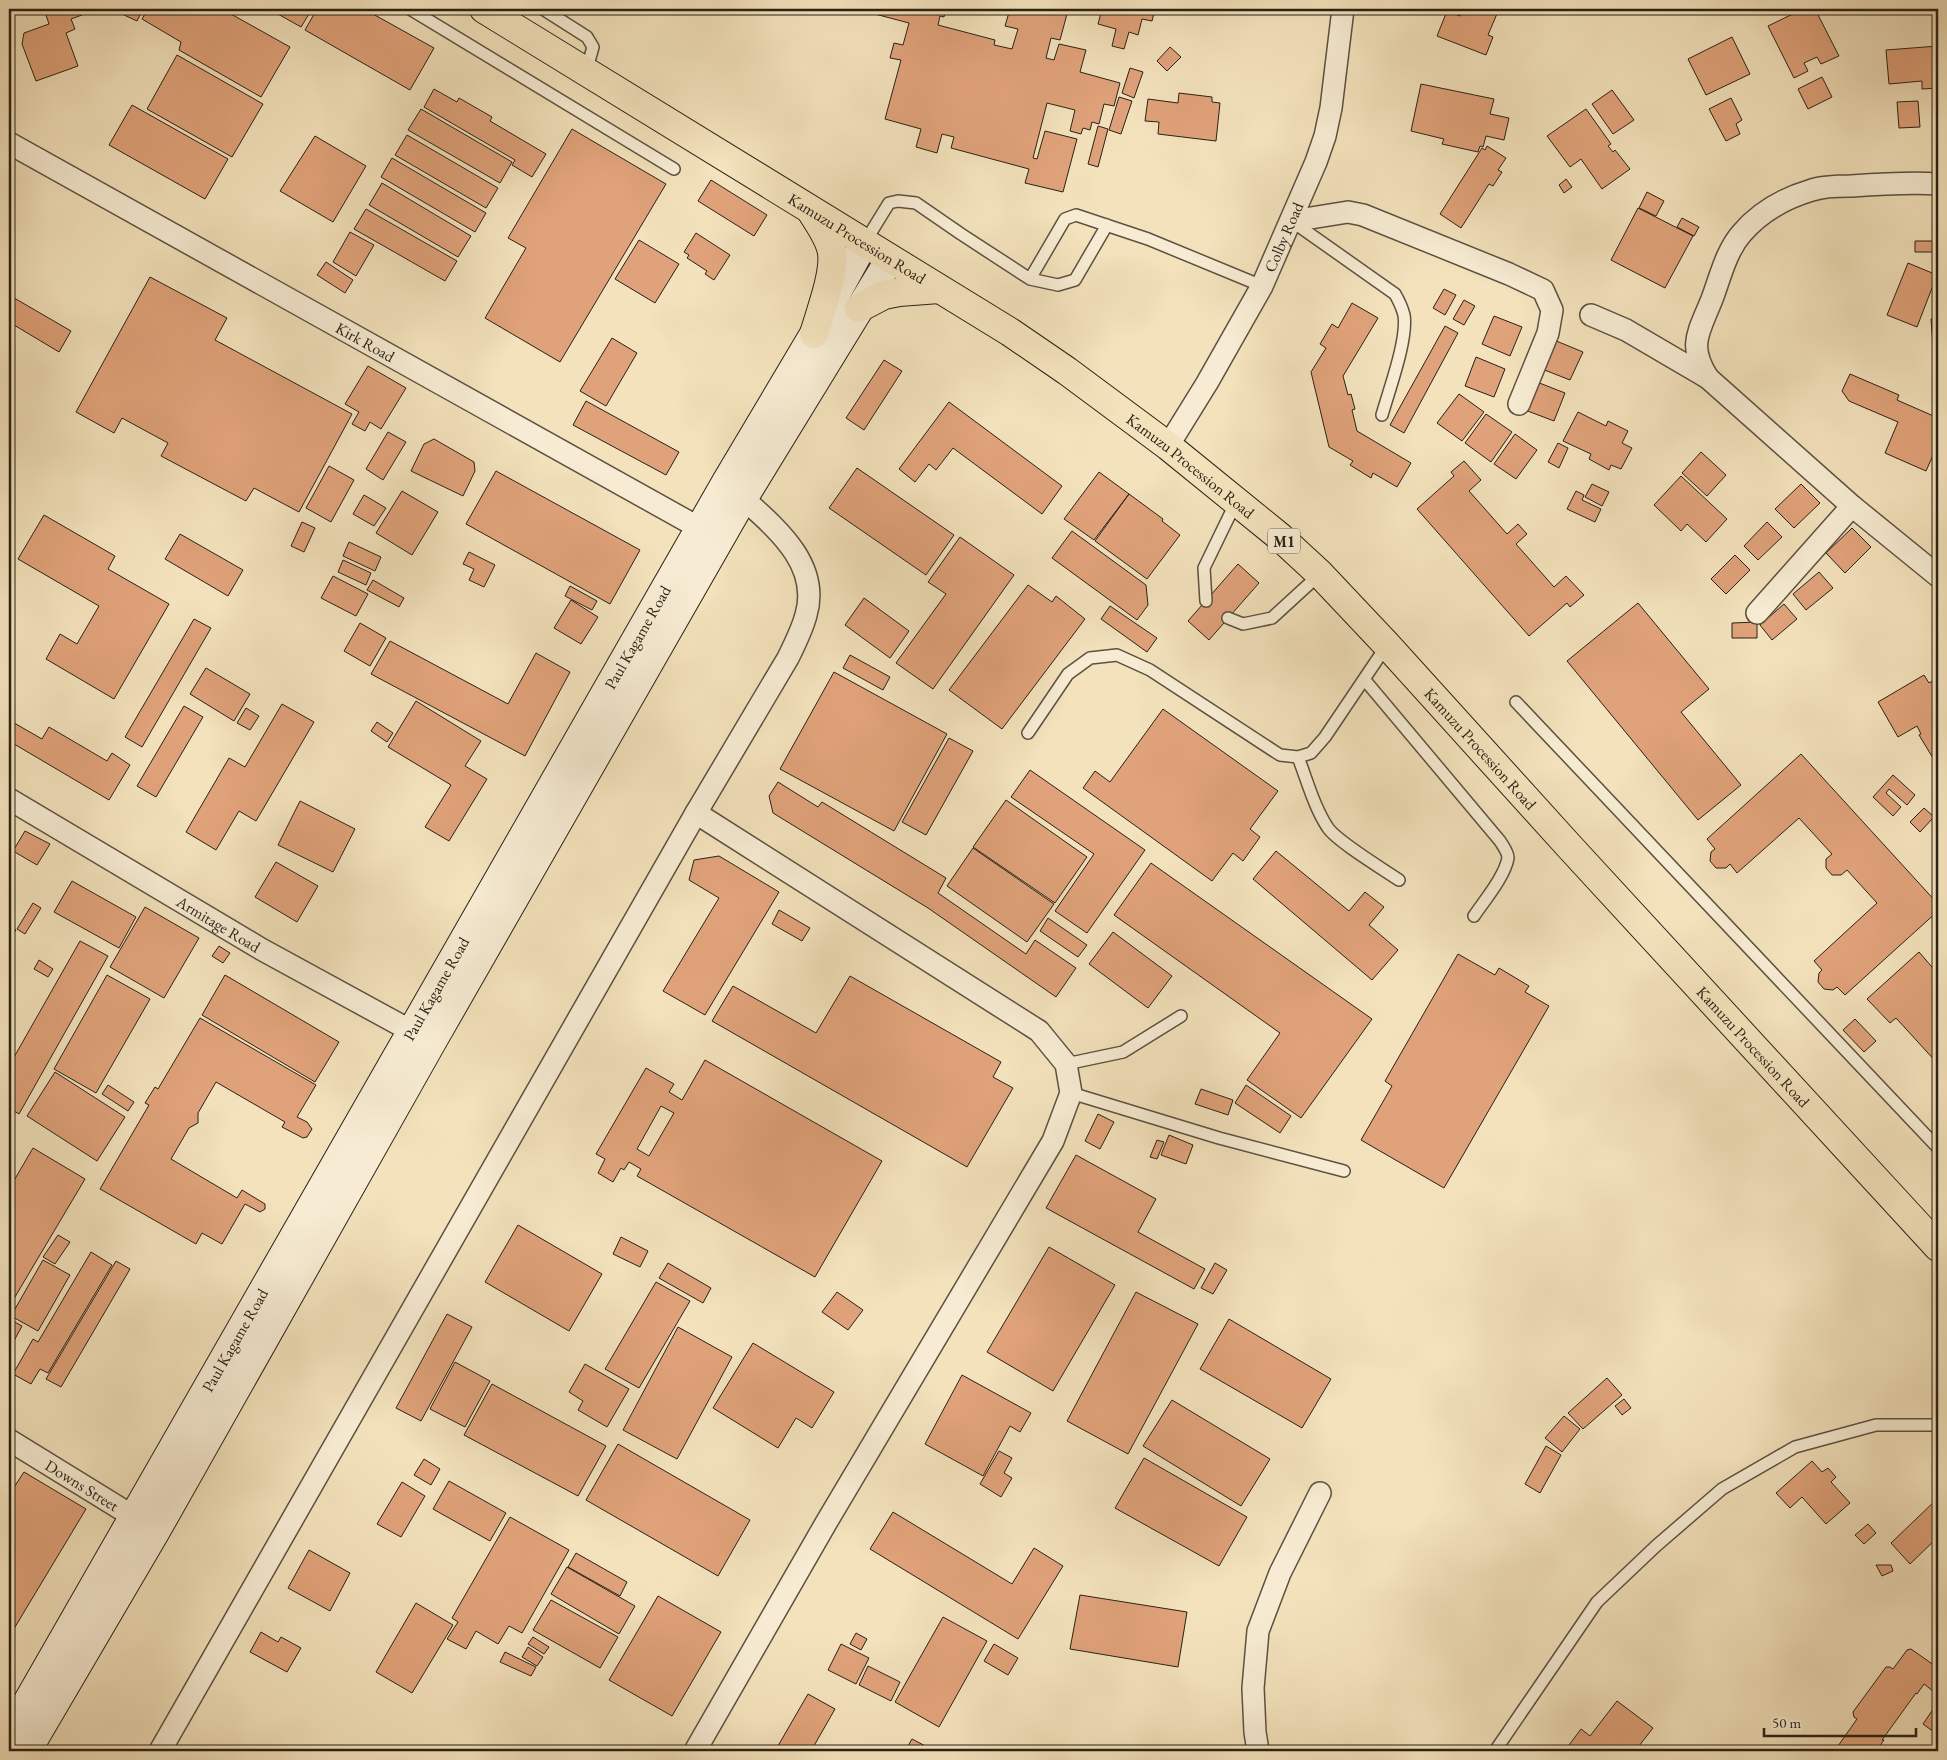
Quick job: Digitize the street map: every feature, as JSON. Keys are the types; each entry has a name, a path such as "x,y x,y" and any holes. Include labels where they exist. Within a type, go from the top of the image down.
{"highway":[{"name":"Kamuzu Procession Road","path":"484,9 1010,332 1067,371 1168,446 1280,537 1320,574 1387,645 1568,845 1938,1247"},
{"path":"810,209 828,239 832,254 831,270 814,334"},
{"path":"859,308 884,295 939,289"}],"main road":[{"name":"Paul Kagame Road","path":"9,1734 145,1524 710,534 814,334 864,243"},
{"path":"734,490 859,308 890,259"},
{"path":"28,1751 145,1524"}],"street":[{"name":"Colby Road","path":"1168,446 1207,383 1262,286 1292,221 1325,136 1343,9"},
{"name":"Kirk Road","path":"9,143 710,534"},
{"path":"1708,378 1699,364 1696,350 1698,335 1728,256 1740,234 1760,215 1782,202 1814,189 1881,184 1938,184"},
{"path":"1292,221 1348,212 1364,215 1500,270 1543,290 1552,310 1548,332 1519,404"},
{"path":"1591,315 1626,330 1708,378 1852,506 1938,576"},
{"path":"160,1751 799,636 807,614 809,597 808,581 802,565 790,544 734,490"},
{"path":"1757,613 1852,506"},
{"name":"Armitage Road","path":"9,798 261,949 422,1037"},
{"path":"695,1751 826,1523 1053,1141 1071,1093 1066,1064 1040,1031 696,813"},
{"name":"Downs Street","path":"9,1440 145,1524"},
{"path":"1258,1751 1255,1732 1254,1688 1258,1631 1280,1573 1320,1493"}],"lane":[{"path":"410,9 674,169"},
{"path":"543,9 587,38 593,47 586,72"},
{"path":"864,243 889,203 898,201 916,203 1030,279 1058,285 1075,280 1107,225"},
{"path":"1030,279 1065,219 1076,214 1262,286"},
{"path":"1292,221 1395,294 1401,304 1404,317 1404,333 1382,416"},
{"path":"1206,601 1204,568 1237,502"},
{"path":"1228,618 1243,624 1272,618 1320,574"},
{"path":"1028,733 1068,674 1090,658 1117,655 1150,670 1280,755 1298,757 1311,753 1325,737 1387,645"},
{"path":"1364,679 1500,840 1506,852 1508,858 1502,873 1474,916"},
{"path":"1516,702 1938,1148"},
{"path":"1298,757 1319,810 1329,829 1400,880"},
{"path":"1066,1064 1123,1052 1181,1016"},
{"path":"1071,1093 1219,1138 1344,1171"},
{"path":"1495,1751 1597,1602 1656,1546 1722,1489 1796,1447 1876,1425 1938,1425"}],"building":[{"path":"55,9 80,9 82,15 71,19 75,29 66,33 78,66 36,81 22,44 24,33 49,24 45,12"},
{"path":"111,9 143,9 137,21"},
{"path":"148,9 200,9 206,12 208,9 222,9 290,47 261,97 179,50 181,42 142,19"},
{"path":"269,9 312,9 301,27"},
{"path":"317,9 364,9 434,48 410,90 305,30"},
{"path":"600,9 611,9 609,14"},
{"path":"856,9 897,9 902,12 903,9 946,9 944,17 940,16 938,25 995,40 994,45 1012,49 1018,29 1005,26 1010,9 1045,9 1067,14 1060,40 1051,38 1046,58 1054,60 1059,44 1086,50 1080,72 1120,83 1114,106 1104,104 1099,124 1092,122 1090,130 1083,128 1081,134 1070,131 1075,110 1047,103 1033,158 1037,159 1045,131 1077,139 1063,192 1025,183 1029,169 951,148 954,137 942,134 937,153 916,147 921,129 885,119 901,60 890,58 894,43 903,45 909,23"},
{"path":"1102,9 1155,9 1152,21 1142,19 1138,35 1129,32 1124,49 1112,46 1116,29 1098,24"},
{"path":"1463,9 1499,9 1488,35 1493,37 1486,55 1437,36 1447,11 1460,16"},
{"path":"1803,9 1815,9 1839,56 1821,64 1817,57 1804,63 1808,71 1794,78 1768,26"},
{"path":"1732,37 1750,74 1706,95 1688,59"},
{"path":"1938,46 1938,88 1922,89 1922,81 1889,84 1886,50"},
{"path":"1170,47 1181,57 1167,71 1157,61"},
{"path":"177,55 263,104 232,157 147,109"},
{"path":"1130,68 1143,72 1134,98 1122,93"},
{"path":"1822,77 1832,97 1808,109 1798,89"},
{"path":"1421,84 1494,99 1490,114 1509,118 1504,140 1486,136 1483,147 1480,146 1478,152 1442,144 1444,139 1411,131"},
{"path":"434,89 457,102 459,98 492,117 490,121 546,154 532,177 512,165 515,160 424,107"},
{"path":"1612,90 1634,120 1613,134 1592,104"},
{"path":"1179,93 1212,97 1212,102 1220,103 1216,141 1158,134 1159,122 1145,121 1148,99 1178,103"},
{"path":"1119,97 1132,101 1121,134 1109,130"},
{"path":"1731,98 1742,120 1736,124 1740,134 1726,141 1709,109"},
{"path":"1918,101 1920,127 1899,128 1897,102"},
{"path":"132,105 228,159 205,199 109,145"},
{"path":"421,109 512,162 500,183 408,130"},
{"path":"1586,109 1611,144 1608,146 1613,152 1615,150 1630,169 1602,189 1581,159 1570,167 1547,136"},
{"path":"1098,126 1108,129 1098,167 1088,164"},
{"path":"572,129 666,184 560,362 485,318 526,248 508,238"},
{"path":"407,135 498,188 486,208 395,155"},
{"path":"315,136 366,166 333,222 280,191"},
{"path":"1487,146 1506,158 1498,170 1502,172 1493,186 1489,184 1461,228 1440,214 1482,148 1485,150"},
{"path":"392,158 486,213 475,232 381,177"},
{"path":"1566,179 1572,187 1564,193 1559,185"},
{"path":"711,180 767,215 754,236 698,201"},
{"path":"382,183 471,236 458,257 369,205"},
{"path":"1647,192 1664,201 1656,216 1639,208"},
{"path":"1638,208 1693,236 1665,288 1611,260"},
{"path":"366,209 457,261 445,281 354,229"},
{"path":"1682,218 1699,227 1694,236 1677,227"},
{"path":"350,232 374,245 356,276 333,262"},
{"path":"696,233 730,255 714,280 705,274 707,271 687,258 689,255 684,252"},
{"path":"639,240 679,264 655,303 615,279"},
{"path":"1915,241 1935,241 1935,252 1915,252"},
{"path":"326,262 353,280 345,293 317,275"},
{"path":"1908,263 1937,275 1917,327 1887,315"},
{"path":"150,277 227,318 215,340 352,414 299,512 254,488 246,501 161,456 168,443 122,418 114,433 76,412"},
{"path":"1444,289 1456,295 1445,315 1433,308"},
{"path":"9,295 71,331 59,352 9,322"},
{"path":"1464,300 1475,306 1464,325 1453,319"},
{"path":"1352,303 1378,318 1343,376 1348,395 1351,394 1355,409 1352,410 1357,431 1411,463 1397,487 1373,473 1371,478 1350,465 1353,461 1329,447 1311,372 1326,348 1320,344 1332,324 1338,328"},
{"path":"1494,316 1522,327 1510,356 1482,344"},
{"path":"1931,319 1938,319 1938,346 1933,346"},
{"path":"1445,326 1458,333 1404,433 1390,425"},
{"path":"612,338 637,353 606,406 580,391"},
{"path":"1554,340 1583,352 1570,380 1542,369"},
{"path":"1476,357 1505,369 1494,397 1465,386"},
{"path":"884,360 902,371 864,430 846,418"},
{"path":"368,366 406,388 381,429 370,422 365,431 352,424 359,412 345,404"},
{"path":"1850,374 1899,395 1897,400 1938,418 1938,438 1936,443 1938,444 1926,471 1885,453 1898,422 1849,401 1842,391"},
{"path":"1537,382 1565,393 1554,421 1525,410"},
{"path":"1459,394 1484,412 1462,441 1437,423"},
{"path":"586,401 679,452 666,475 573,425"},
{"path":"949,402 1062,486 1042,514 953,448 936,470 929,464 915,482 899,469"},
{"path":"1578,412 1606,426 1608,421 1628,431 1622,443 1632,448 1621,469 1611,465 1609,470 1589,459 1591,454 1563,441"},
{"path":"1486,414 1512,432 1491,462 1465,443"},
{"path":"388,432 406,442 383,480 366,469"},
{"path":"1515,434 1537,450 1516,479 1494,464"},
{"path":"434,439 474,462 475,471 463,496 411,471 424,444"},
{"path":"1558,443 1568,448 1559,468 1548,462"},
{"path":"1701,452 1726,475 1707,496 1682,473"},
{"path":"1464,461 1481,480 1469,491 1507,534 1518,524 1527,534 1516,544 1554,587 1566,576 1584,595 1570,607 1567,603 1529,636 1417,509 1454,476 1451,472"},
{"path":"329,466 354,480 331,522 306,508"},
{"path":"857,468 954,535 926,575 829,508"},
{"path":"496,471 640,550 610,604 466,524"},
{"path":"1099,472 1129,494 1094,540 1064,519"},
{"path":"1681,476 1727,519 1706,542 1687,524 1681,531 1654,505"},
{"path":"1592,484 1609,492 1602,506 1585,497"},
{"path":"1801,484 1820,503 1794,528 1775,509"},
{"path":"402,491 438,512 412,555 376,533"},
{"path":"1576,491 1584,495 1582,500 1601,509 1595,522 1567,509"},
{"path":"1129,494 1163,519 1162,521 1180,535 1147,579 1095,541"},
{"path":"364,495 386,508 374,526 353,514"},
{"path":"44,515 115,556 108,569 169,604 114,699 46,659 60,634 77,644 99,606 18,559"},
{"path":"302,522 315,528 304,552 291,546"},
{"path":"1767,522 1782,537 1758,560 1744,546"},
{"path":"1852,528 1871,547 1845,573 1826,553"},
{"path":"1072,531 1146,585 1148,605 1137,620 1052,558"},
{"path":"180,534 243,570 228,596 165,559"},
{"path":"960,537 1014,575 933,689 896,663 946,594 928,582"},
{"path":"349,542 381,557 375,571 343,556"},
{"path":"469,552 495,565 484,587 469,580 474,569 463,564"},
{"path":"1735,555 1750,570 1726,594 1711,579"},
{"path":"343,560 371,573 366,585 338,572"},
{"path":"1238,564 1259,583 1209,640 1188,621"},
{"path":"1819,572 1833,588 1806,610 1793,594"},
{"path":"333,576 368,594 356,616 321,598"},
{"path":"373,580 404,598 399,607 367,590"},
{"path":"1028,585 1052,602 1056,596 1085,619 1002,729 949,690"},
{"path":"570,586 597,601 592,610 565,596"},
{"path":"864,598 909,631 890,658 845,625"},
{"path":"571,600 598,617 581,644 554,628"},
{"path":"1638,603 1709,689 1681,712 1741,785 1698,820 1567,661"},
{"path":"1784,604 1797,619 1772,640 1760,625"},
{"path":"1110,606 1157,638 1147,652 1101,619"},
{"path":"194,619 211,628 142,747 125,737"},
{"path":"1757,622 1757,638 1732,638 1732,623"},
{"path":"360,623 386,638 370,666 344,651"},
{"path":"390,641 508,704 536,653 570,672 525,756 371,674"},
{"path":"850,655 890,677 883,690 843,668"},
{"path":"206,668 250,694 234,721 190,694"},
{"path":"834,672 947,734 894,831 780,769"},
{"path":"1924,675 1929,683 1938,678 1938,714 1935,715 1938,721 1938,762 1936,763 1919,735 1921,734 1917,726 1898,737 1878,702"},
{"path":"416,701 481,741 465,766 487,779 449,841 425,827 451,785 388,747"},
{"path":"282,704 314,722 256,821 239,811 216,850 186,832 229,758 245,767"},
{"path":"184,706 203,717 156,797 137,786"},
{"path":"246,708 259,716 250,730 237,723"},
{"path":"1163,709 1278,791 1250,829 1260,837 1243,861 1233,853 1212,881 1083,788 1095,771 1110,782"},
{"path":"9,720 42,739 49,727 107,761 112,753 130,765 109,800 9,741"},
{"path":"377,722 393,733 387,742 371,731"},
{"path":"949,738 973,751 926,835 902,822"},
{"path":"1801,754 1938,904 1938,911 1845,995 1837,987 1833,990 1824,989 1818,982 1819,973 1822,970 1814,961 1877,903 1847,870 1841,875 1832,875 1826,868 1826,859 1832,854 1799,818 1737,873 1730,864 1726,868 1716,868 1710,861 1711,852 1715,849 1707,839"},
{"path":"1030,770 1145,850 1087,933 1055,911 1094,854 1011,797"},
{"path":"1893,775 1915,795 1907,805 1889,789 1886,793 1901,807 1893,816 1873,797"},
{"path":"778,782 818,807 822,802 946,878 938,893 1026,954 1035,940 1076,968 1056,997 928,908 773,813 769,796"},
{"path":"1006,800 1087,857 1055,903 973,847"},
{"path":"300,801 355,829 333,872 278,845"},
{"path":"1924,808 1934,817 1920,832 1910,822"},
{"path":"25,831 50,844 37,865 13,851"},
{"path":"973,848 1054,904 1027,942 947,886"},
{"path":"1276,851 1349,911 1365,892 1384,907 1369,925 1398,950 1372,980 1253,879"},
{"path":"719,856 779,892 705,1015 663,991 719,898 689,880 694,860"},
{"path":"276,862 318,886 297,922 255,897"},
{"path":"1151,863 1372,1019 1301,1118 1247,1080 1280,1033 1114,915"},
{"path":"72,881 136,917 119,948 54,912"},
{"path":"33,903 41,908 25,934 17,929"},
{"path":"145,907 199,938 164,998 110,967"},
{"path":"779,910 810,928 802,941 772,924"},
{"path":"1048,918 1087,945 1078,957 1040,931"},
{"path":"9,925 16,930 9,940"},
{"path":"1113,932 1172,976 1148,1008 1089,964"},
{"path":"80,941 108,956 19,1114 9,1108 9,1066"},
{"path":"219,946 230,953 223,963 212,956"},
{"path":"1919,952 1938,974 1938,1064 1896,1018 1890,1023 1867,999"},
{"path":"1458,954 1495,975 1499,968 1529,986 1525,992 1549,1006 1444,1188 1361,1140 1392,1086 1385,1081"},
{"path":"39,960 53,969 48,977 34,969"},
{"path":"107,975 150,999 96,1093 54,1069"},
{"path":"225,975 339,1042 315,1082 202,1015"},
{"path":"850,976 1001,1062 993,1077 1013,1088 967,1167 712,1021 733,986 816,1033"},
{"path":"200,1018 316,1085 297,1117 307,1122 312,1129 307,1137 303,1138 282,1127 285,1122 216,1082 198,1113 198,1123 189,1128 171,1159 237,1198 242,1190 265,1204 265,1209 260,1212 245,1204 222,1244 202,1233 196,1244 100,1189 149,1105 145,1103 155,1087 158,1089"},
{"path":"1855,1019 1876,1041 1864,1052 1843,1030"},
{"path":"705,1060 882,1161 815,1277 637,1176 641,1169 629,1162 624,1170 621,1168 613,1182 598,1173 605,1159 596,1154 646,1068 674,1084 669,1092 682,1100","holes":["661,1106 674,1113 649,1156 637,1149"]},
{"path":"55,1072 125,1117 97,1161 27,1116"},
{"path":"108,1085 134,1102 128,1111 102,1094"},
{"path":"1246,1085 1291,1116 1280,1133 1235,1103"},
{"path":"1201,1089 1233,1100 1228,1115 1195,1104"},
{"path":"1098,1114 1114,1122 1100,1149 1085,1141"},
{"path":"1169,1135 1193,1145 1186,1164 1161,1155"},
{"path":"1157,1140 1164,1142 1157,1159 1150,1157"},
{"path":"33,1148 85,1179 9,1307 9,1189"},
{"path":"1076,1155 1156,1199 1138,1232 1205,1269 1194,1289 1046,1208"},
{"path":"518,1225 602,1274 569,1331 485,1282"},
{"path":"58,1235 70,1242 55,1264 43,1257"},
{"path":"621,1237 648,1251 640,1267 613,1254"},
{"path":"1049,1247 1115,1285 1053,1391 987,1352"},
{"path":"91,1252 112,1265 48,1373 40,1369 31,1384 13,1374 33,1339 38,1342"},
{"path":"43,1260 70,1275 38,1331 11,1316"},
{"path":"116,1261 130,1269 61,1387 46,1379"},
{"path":"668,1263 711,1288 703,1303 659,1278"},
{"path":"1215,1263 1227,1270 1213,1294 1201,1288"},
{"path":"656,1282 690,1301 639,1388 605,1369"},
{"path":"837,1292 863,1310 848,1330 822,1312"},
{"path":"1136,1292 1198,1324 1128,1454 1067,1421"},
{"path":"447,1314 472,1327 421,1421 396,1408"},
{"path":"9,1319 22,1326 9,1350"},
{"path":"1229,1319 1331,1379 1302,1428 1200,1369"},
{"path":"678,1327 732,1357 677,1459 623,1430"},
{"path":"753,1343 834,1392 812,1428 796,1418 778,1448 713,1408"},
{"path":"455,1362 490,1381 465,1427 430,1409"},
{"path":"585,1364 629,1389 607,1427 578,1410 583,1401 569,1392"},
{"path":"962,1375 1031,1413 1020,1432 1010,1426 983,1476 925,1444"},
{"path":"1607,1378 1622,1395 1583,1429 1568,1413"},
{"path":"492,1384 606,1446 578,1496 464,1435"},
{"path":"1624,1399 1631,1408 1622,1415 1615,1406"},
{"path":"1172,1400 1270,1459 1241,1506 1143,1446"},
{"path":"1564,1416 1580,1429 1562,1452 1545,1438"},
{"path":"618,1444 750,1520 718,1576 586,1500"},
{"path":"1546,1446 1561,1455 1540,1493 1525,1484"},
{"path":"999,1451 1012,1458 1004,1473 1012,1478 1001,1497 980,1484"},
{"path":"1144,1458 1247,1517 1219,1566 1115,1508"},
{"path":"424,1459 440,1469 431,1485 414,1475"},
{"path":"1812,1461 1822,1472 1828,1468 1836,1477 1831,1482 1850,1503 1826,1524 1802,1497 1790,1508 1776,1493"},
{"path":"24,1472 86,1509 9,1637 9,1495"},
{"path":"449,1481 506,1513 490,1541 433,1509"},
{"path":"402,1482 425,1496 401,1537 377,1524"},
{"path":"1938,1498 1938,1537 1910,1564 1891,1543"},
{"path":"893,1512 1012,1584 1034,1548 1063,1566 1018,1639 870,1549"},
{"path":"510,1517 569,1550 522,1633 509,1626 498,1644 476,1631 466,1649 447,1639 458,1622 452,1618"},
{"path":"1868,1524 1876,1533 1864,1544 1855,1535"},
{"path":"309,1550 350,1573 330,1611 288,1588"},
{"path":"576,1553 627,1582 620,1596 568,1567"},
{"path":"1876,1565 1891,1565 1893,1571 1882,1576"},
{"path":"567,1567 635,1606 619,1634 551,1594"},
{"path":"1080,1595 1187,1612 1178,1667 1070,1649"},
{"path":"658,1596 721,1632 672,1716 609,1680"},
{"path":"551,1600 618,1637 600,1668 533,1630"},
{"path":"416,1603 453,1625 412,1693 376,1672"},
{"path":"943,1617 987,1641 939,1727 895,1702"},
{"path":"261,1632 278,1642 281,1637 301,1648 287,1672 250,1652"},
{"path":"856,1633 867,1639 861,1650 850,1644"},
{"path":"533,1637 549,1647 544,1654 528,1644"},
{"path":"841,1644 869,1658 856,1684 828,1670"},
{"path":"994,1644 1018,1658 1008,1675 984,1661"},
{"path":"528,1647 543,1657 537,1666 522,1657"},
{"path":"1911,1649 1938,1668 1938,1695 1924,1684 1882,1740 1884,1740 1877,1750 1879,1751 1841,1751 1838,1746 1857,1719 1854,1717 1853,1712 1886,1667 1893,1669 1907,1650"},
{"path":"505,1652 536,1667 531,1676 500,1662"},
{"path":"868,1666 900,1682 891,1701 859,1685"},
{"path":"808,1694 835,1709 811,1751 775,1751"},
{"path":"1617,1701 1653,1728 1635,1751 1578,1751 1569,1745 1581,1729 1590,1736"},
{"path":"1938,1702 1938,1735 1923,1724"},
{"path":"912,1739 935,1751 905,1751"}]}
